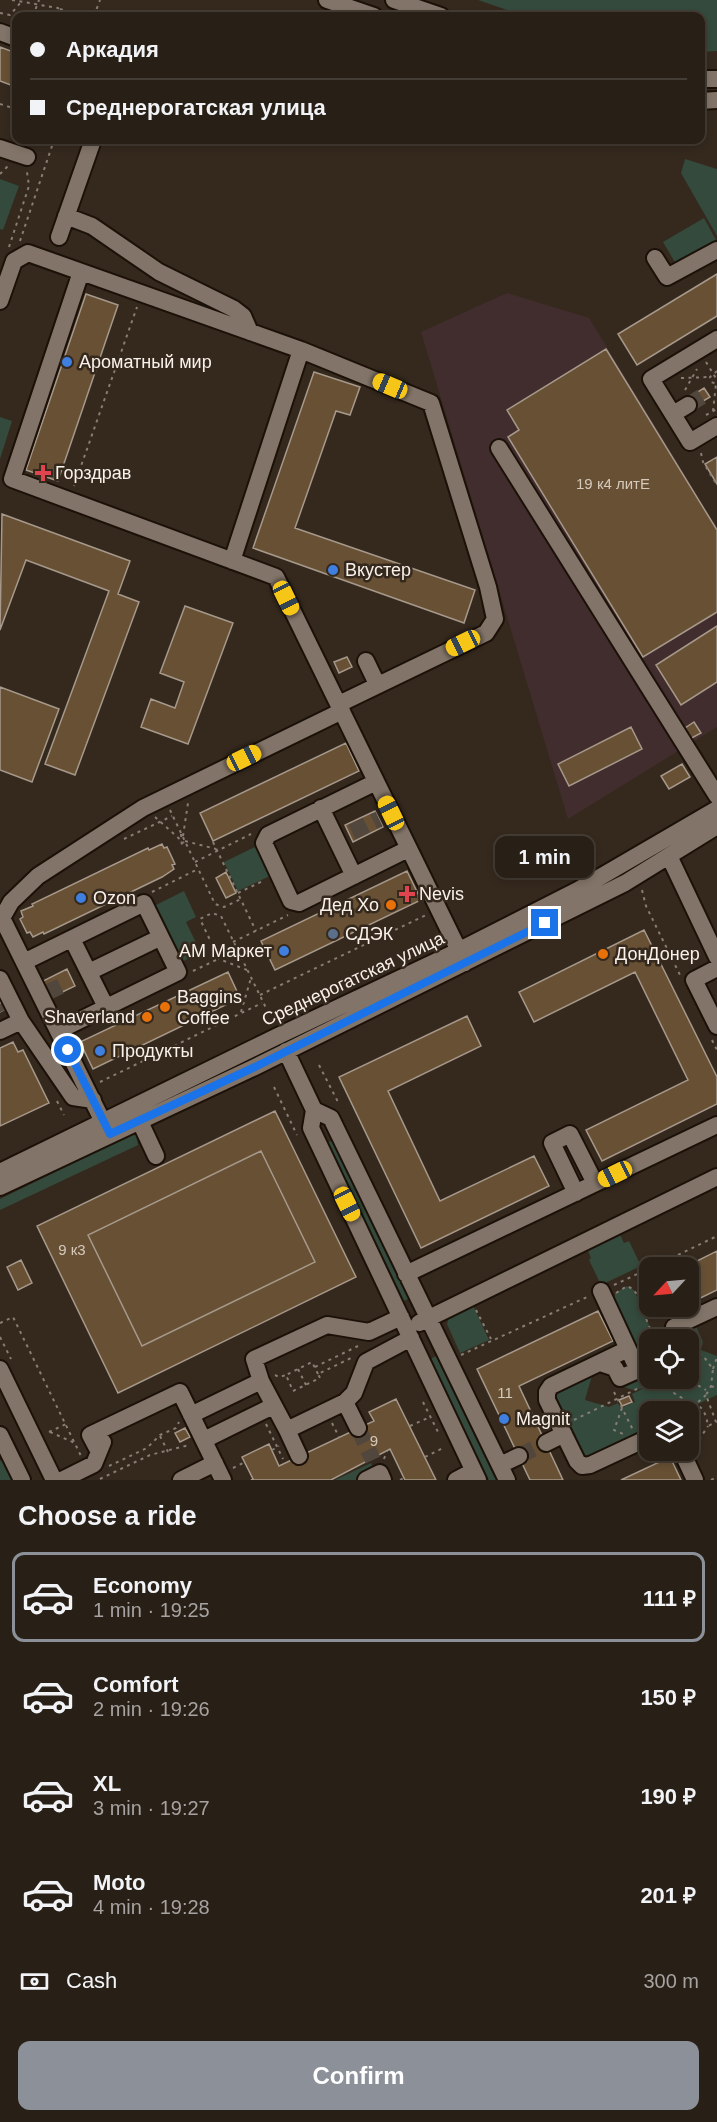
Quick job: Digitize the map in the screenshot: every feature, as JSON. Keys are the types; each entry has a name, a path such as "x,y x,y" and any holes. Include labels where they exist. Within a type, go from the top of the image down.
{"street":[{"path":"327,0 362,12"},
{"path":"394,0 429,12"},
{"path":"59,237 92,144"},
{"path":"0,148 29,151"},
{"path":"66,216 92,226 159,273 234,309 243,316 250,332"},
{"path":"655,258 668,277 717,250"},
{"path":"0,301 7,263 28,253 301,350 431,403 488,587 495,619 486,633 377,684 340,708 143,807 38,876 11,902 2,918 24,962 43,993 58,1031 107,1128"},
{"path":"81,272 6,477 276,577 376,782 385,816 408,849 461,957"},
{"path":"715,418 698,437 690,442 651,379 717,339"},
{"path":"232,561 301,350"},
{"path":"673,414 685,399"},
{"path":"499,448 717,796"},
{"path":"366,661 377,684"},
{"path":"376,782 264,839 278,874 295,903 408,849"},
{"path":"321,808 354,876"},
{"name":"Среднерогатская улица","path":"0,1187 136,1114 286,1051 461,957 717,809"},
{"name":"Среднерогатская улица","path":"136,1114 278,1036 625,883 717,826"},
{"path":"669,856 717,957"},
{"path":"24,962 144,903 154,923 178,972 58,1031"},
{"path":"72,939 106,1007"},
{"path":"89,972 155,940"},
{"path":"714,1033 694,980 717,968"},
{"path":"0,979 9,1022 73,1097 90,1095"},
{"path":"286,1051 314,1110 311,1128 476,1475 456,1480"},
{"path":"314,1110 332,1118 503,1473 519,1456"},
{"path":"136,1114 156,1156"},
{"path":"406,1274 717,1125"},
{"name":"Среднерогатская улица","path":"0,1172 107,1128"},
{"path":"576,1193 552,1143 570,1134 594,1184"},
{"path":"287,1430 345,1402 354,1393 366,1362 406,1328 717,1177"},
{"path":"608,1294 637,1344 551,1386 547,1392 548,1400 576,1461 582,1466 590,1465 639,1442"},
{"path":"678,1329 717,1306"},
{"path":"292,1460 287,1430 261,1381 254,1359 327,1325 369,1332 406,1328"},
{"path":"0,1369 54,1480"},
{"path":"185,1418 261,1381"},
{"path":"99,1452 90,1435 180,1392 185,1418 197,1443 215,1463 223,1480"},
{"path":"345,1402 358,1428"},
{"path":"197,1443 273,1406"},
{"path":"62,1480 92,1474 94,1464 112,1425"},
{"path":"546,1443 562,1430"},
{"path":"0,1435 22,1480"},
{"path":"684,1461 689,1479"},
{"path":"181,1480 215,1463"}],"path":[{"path":"12,0 73,12"},
{"path":"35,12 39,0"},
{"path":"13,12 21,2"},
{"path":"58,9 61,12"},
{"path":"7,263 29,186 29,151 35,144"},
{"path":"7,263 52,144"},
{"path":"69,500 141,293"},
{"path":"703,358 710,357"},
{"path":"685,399 698,368"},
{"path":"675,379 710,377 717,371"},
{"path":"710,377 716,384 715,418"},
{"path":"698,437 703,462 717,485"},
{"path":"163,797 215,904 224,907 241,899"},
{"path":"182,847 189,798"},
{"path":"143,807 183,840 217,850"},
{"path":"121,840 172,816"},
{"path":"195,862 258,831"},
{"path":"213,842 256,931"},
{"path":"145,895 198,870"},
{"path":"238,893 278,874"},
{"path":"640,885 646,906 682,978"},
{"path":"212,913 215,904"},
{"path":"224,907 221,916 268,1012"},
{"path":"221,916 212,913 200,919 219,959 247,970"},
{"path":"259,995 431,913"},
{"path":"240,1014 251,978"},
{"path":"90,1095 263,1003"},
{"path":"714,1033 717,1050"},
{"path":"673,1257 717,1236"},
{"path":"459,1356 608,1294 639,1275"},
{"path":"608,1294 627,1286 634,1290 639,1299"},
{"path":"473,1303 492,1341"},
{"path":"0,1323 13,1317 92,1474 90,1476 147,1448 160,1435 176,1428 185,1418"},
{"path":"314,1367 362,1344"},
{"path":"318,1374 356,1355"},
{"path":"701,1356 713,1369"},
{"path":"706,1390 711,1386 717,1357"},
{"path":"312,1362 314,1367 320,1378 293,1391 286,1375 312,1362"},
{"path":"298,1369 306,1385"},
{"path":"699,1386 706,1390"},
{"path":"711,1386 717,1388"},
{"path":"562,1430 639,1388"},
{"path":"673,1389 674,1393 691,1401"},
{"path":"613,1390 639,1433"},
{"path":"699,1441 708,1426 717,1419 711,1412 706,1390"},
{"path":"699,1403 706,1395"},
{"path":"421,1397 440,1437"},
{"path":"699,1405 706,1414 708,1426"},
{"path":"622,1408 614,1430 639,1438"},
{"path":"706,1414 711,1412"},
{"path":"410,1426 430,1417"},
{"path":"331,1421 339,1437"},
{"path":"66,1425 48,1433 75,1443"},
{"path":"160,1435 168,1452"},
{"path":"92,1474 150,1455 168,1452 184,1444 197,1443"},
{"path":"277,1447 292,1460"},
{"path":"425,1457 445,1447"},
{"path":"147,1448 150,1455"},
{"path":"711,1480 717,1477"},
{"path":"400,1480 404,1478"}],"shaded area":[{"path":"507,293 589,318 717,528 717,727 568,819 421,332"}],"green space":[{"path":"478,0 717,0 717,51 705,52 705,12 513,12"},
{"path":"685,159 717,169 717,236 681,173"},
{"path":"0,179 19,186 3,230 0,229"},
{"path":"704,218 716,240 676,264 663,242"},
{"path":"0,417 12,421 0,459"},
{"path":"259,845 274,874 238,891 224,862"},
{"path":"184,891 196,917 186,922 201,953 181,962 154,906"},
{"path":"133,1134 136,1135 138,1145 0,1210 0,1199"},
{"path":"333,1140 410,1298 404,1301 327,1143"},
{"path":"618,1230 624,1243 629,1241 639,1262 639,1267 601,1285 589,1260 591,1258 586,1246"},
{"path":"627,1286 634,1290 639,1302 639,1317 646,1317 651,1329 639,1329 639,1360 615,1298 615,1293"},
{"path":"473,1305 489,1340 460,1353 447,1324 449,1317"},
{"path":"699,1333 703,1342 701,1350 717,1356 717,1395 699,1403 699,1401 639,1401 639,1433 589,1458 582,1453 555,1399 559,1389 593,1372 585,1400 609,1407 618,1403 621,1408 635,1402 632,1394 642,1389 699,1389"},
{"path":"436,1356 496,1480 489,1480 430,1359"},
{"path":"639,1372 639,1389 633,1390 616,1384"},
{"path":"3,1459 12,1480 0,1480 0,1461"},
{"path":"371,1463 373,1468 360,1480 335,1480"}],"building":[{"path":"0,47 12,52 12,86 0,81"},
{"path":"717,274 717,316 637,365 618,334"},
{"path":"86,294 118,305 58,481 26,470"},
{"path":"606,349 717,530 717,612 643,657 508,437 519,430 507,410"},
{"path":"314,372 360,387 350,415 336,411 295,528 475,590 464,623 253,548"},
{"path":"704,388 710,397 690,409 685,400"},
{"path":"717,457 717,484 705,464"},
{"path":"2,514 130,561 118,594 139,602 75,775 45,764 109,591 26,560 0,630"},
{"path":"185,606 233,623 188,744 141,727 151,699 175,708 184,682 160,673"},
{"path":"717,626 717,682 681,705 656,665"},
{"path":"347,657 352,667 339,673 334,662"},
{"path":"0,687 59,709 32,782 0,770"},
{"path":"694,722 701,733 688,740 682,730"},
{"path":"631,727 642,749 569,786 558,764"},
{"path":"346,743 359,771 213,841 200,813"},
{"path":"682,764 690,777 669,789 661,776"},
{"path":"375,811 383,827 353,842 345,825"},
{"path":"162,844 164,848 167,847 175,864 172,865 174,869 162,877 44,934 43,932 33,937 30,932 27,933 20,919 23,917 21,911 148,848 149,850"},
{"path":"407,871 421,900 275,970 261,941"},
{"path":"226,872 236,893 226,898 216,878"},
{"path":"644,930 717,1077 717,1104 602,1161 586,1130 688,1080 635,972 534,1022 519,992"},
{"path":"67,969 75,986 48,999 41,982"},
{"path":"228,972 240,998 93,1069 80,1042"},
{"path":"0,991 8,1008 0,1012"},
{"path":"467,1016 481,1046 388,1091 440,1201 534,1156 549,1186 421,1248 339,1077"},
{"path":"13,1042 18,1052 23,1050 49,1103 0,1126 0,1048"},
{"path":"275,1111 356,1277 118,1393 37,1226","holes":["261,1151 315,1262 142,1346 88,1235"]},
{"path":"261,1151 315,1262 142,1346 88,1235"},
{"path":"717,1251 717,1290 699,1299 699,1260"},
{"path":"21,1260 32,1283 18,1290 7,1267"},
{"path":"598,1311 613,1341 519,1386 563,1480 530,1480 477,1369"},
{"path":"629,1396 632,1402 622,1406 619,1400"},
{"path":"396,1399 436,1480 405,1480 390,1449 331,1480 251,1480 253,1479 242,1457 269,1444 279,1466 374,1421 369,1412"},
{"path":"185,1428 190,1437 180,1442 175,1433"},
{"path":"661,1461 672,1461 681,1480 621,1480"}],"tunnel":[{"path":"688,405 706,394"},
{"path":"352,832 379,819"},
{"path":"46,993 61,986"},
{"path":"0,1004 3,1011"},
{"path":"358,1428 373,1460"},
{"path":"519,1456 546,1443"}],"place":[{"name":"Ароматный мир","path":"67,362"},
{"name":"Горздрав","path":"43,473"},
{"name":"Вкустер","path":"333,570"},
{"name":"Nevis","path":"407,894"},
{"name":"Ozon","path":"81,898"},
{"name":"Дед Хо","path":"391,905"},
{"name":"СДЭК","path":"333,934"},
{"name":"АМ Маркет","path":"284,951"},
{"name":"ДонДонер","path":"603,954"},
{"name":"Baggins Coffee","path":"165,1007"},
{"name":"Shaverland","path":"147,1017"},
{"name":"Продукты","path":"100,1051"},
{"name":"Magnit","path":"504,1419"}],"route":[{"path":"68,1050 110,1134 255,1067 545,923"}]}
